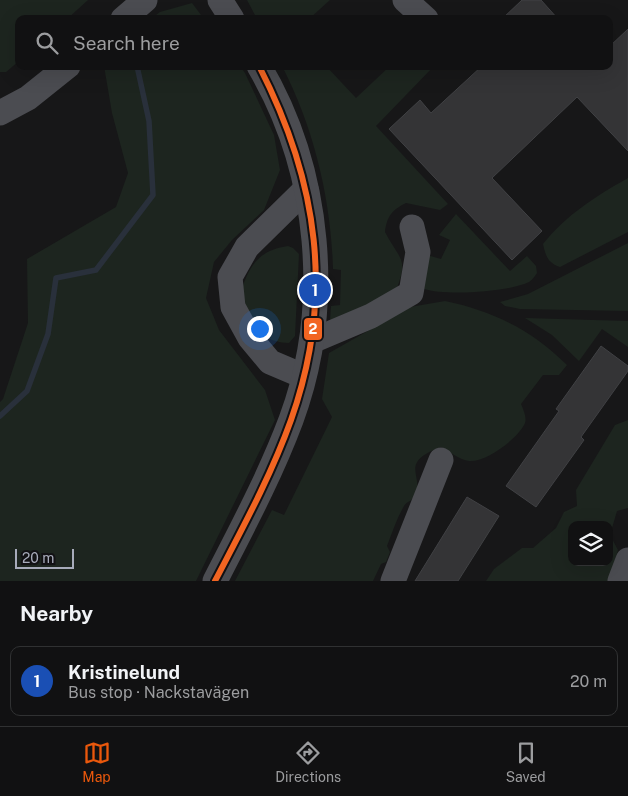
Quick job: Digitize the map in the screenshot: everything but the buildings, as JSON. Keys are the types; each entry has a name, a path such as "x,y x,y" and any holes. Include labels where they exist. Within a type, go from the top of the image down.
{"street":[{"path":"128,15 145,0"},
{"path":"220,0 229,15"},
{"path":"406,0 422,15"},
{"path":"0,113 28,98 63,70"},
{"path":"215,581 271,467 291,419 312,341 315,236 306,189 289,132 262,70"},
{"path":"303,376 270,362 250,338 234,307 230,277 247,248 306,189"},
{"path":"312,341 371,316 411,293 418,252 412,227"},
{"path":"393,581 441,460"},
{"path":"620,581 628,560"}],"shaded area":[{"path":"0,0 88,0 71,15 15,15 15,64 6,72 0,72"},
{"path":"247,0 330,0 313,15 255,15"},
{"path":"192,3 201,15 156,15 160,12"},
{"path":"105,70 243,70 245,73 274,135 280,170 264,210 232,240 214,262 206,298 219,330 265,390 275,420 196,581 0,581 0,402 3,399 28,323 27,259 116,207 128,173 112,113"},
{"path":"284,70 330,70 356,98 386,70 430,70 376,126 448,204 440,210 406,203 397,208 387,222 385,232 399,255 402,266 402,273 395,293 330,321 331,306 340,305 341,270 333,269 329,216 319,164 312,139"},
{"path":"628,178 628,232 560,267 550,261 543,244 561,224 582,207"},
{"path":"456,214 510,271 527,256 536,266 537,273 534,277 529,282 520,285 477,292 447,292 424,289 427,255 441,259 450,240 439,235"},
{"path":"628,243 628,311 520,309 505,306 500,302 528,294"},
{"path":"288,246 299,254 295,336 289,343 278,342 263,335 257,329 240,296 246,277 255,262 268,252"},
{"path":"445,301 479,310 511,324 540,342 567,365 559,375 543,375 521,404 526,418 522,429 501,448 476,461 462,459 441,447 419,459 415,471 417,490 399,515 387,546 390,552 386,562 381,564 373,581 235,581 272,510 284,515 332,417 322,399 329,353 410,307"},
{"path":"525,318 628,321 628,347 602,329 579,361 552,335"},
{"path":"628,420 628,508 617,511 613,525 613,521 568,521 568,566 613,566 613,541 618,550 609,581 486,581 494,569 522,548 533,548 556,528 564,512 577,506 576,490 615,425"}],"waterway":[{"path":"0,416 27,391 48,334 56,278 96,270 153,195 149,121 138,70"}],"transit line":[{"name":"2","path":"215,581 256,502 283,441 305,374 313,329 316,284 314,240 307,196 295,152 279,109 261,70"}],"place":[{"name":"Kristinelund","path":"315,290"}]}
